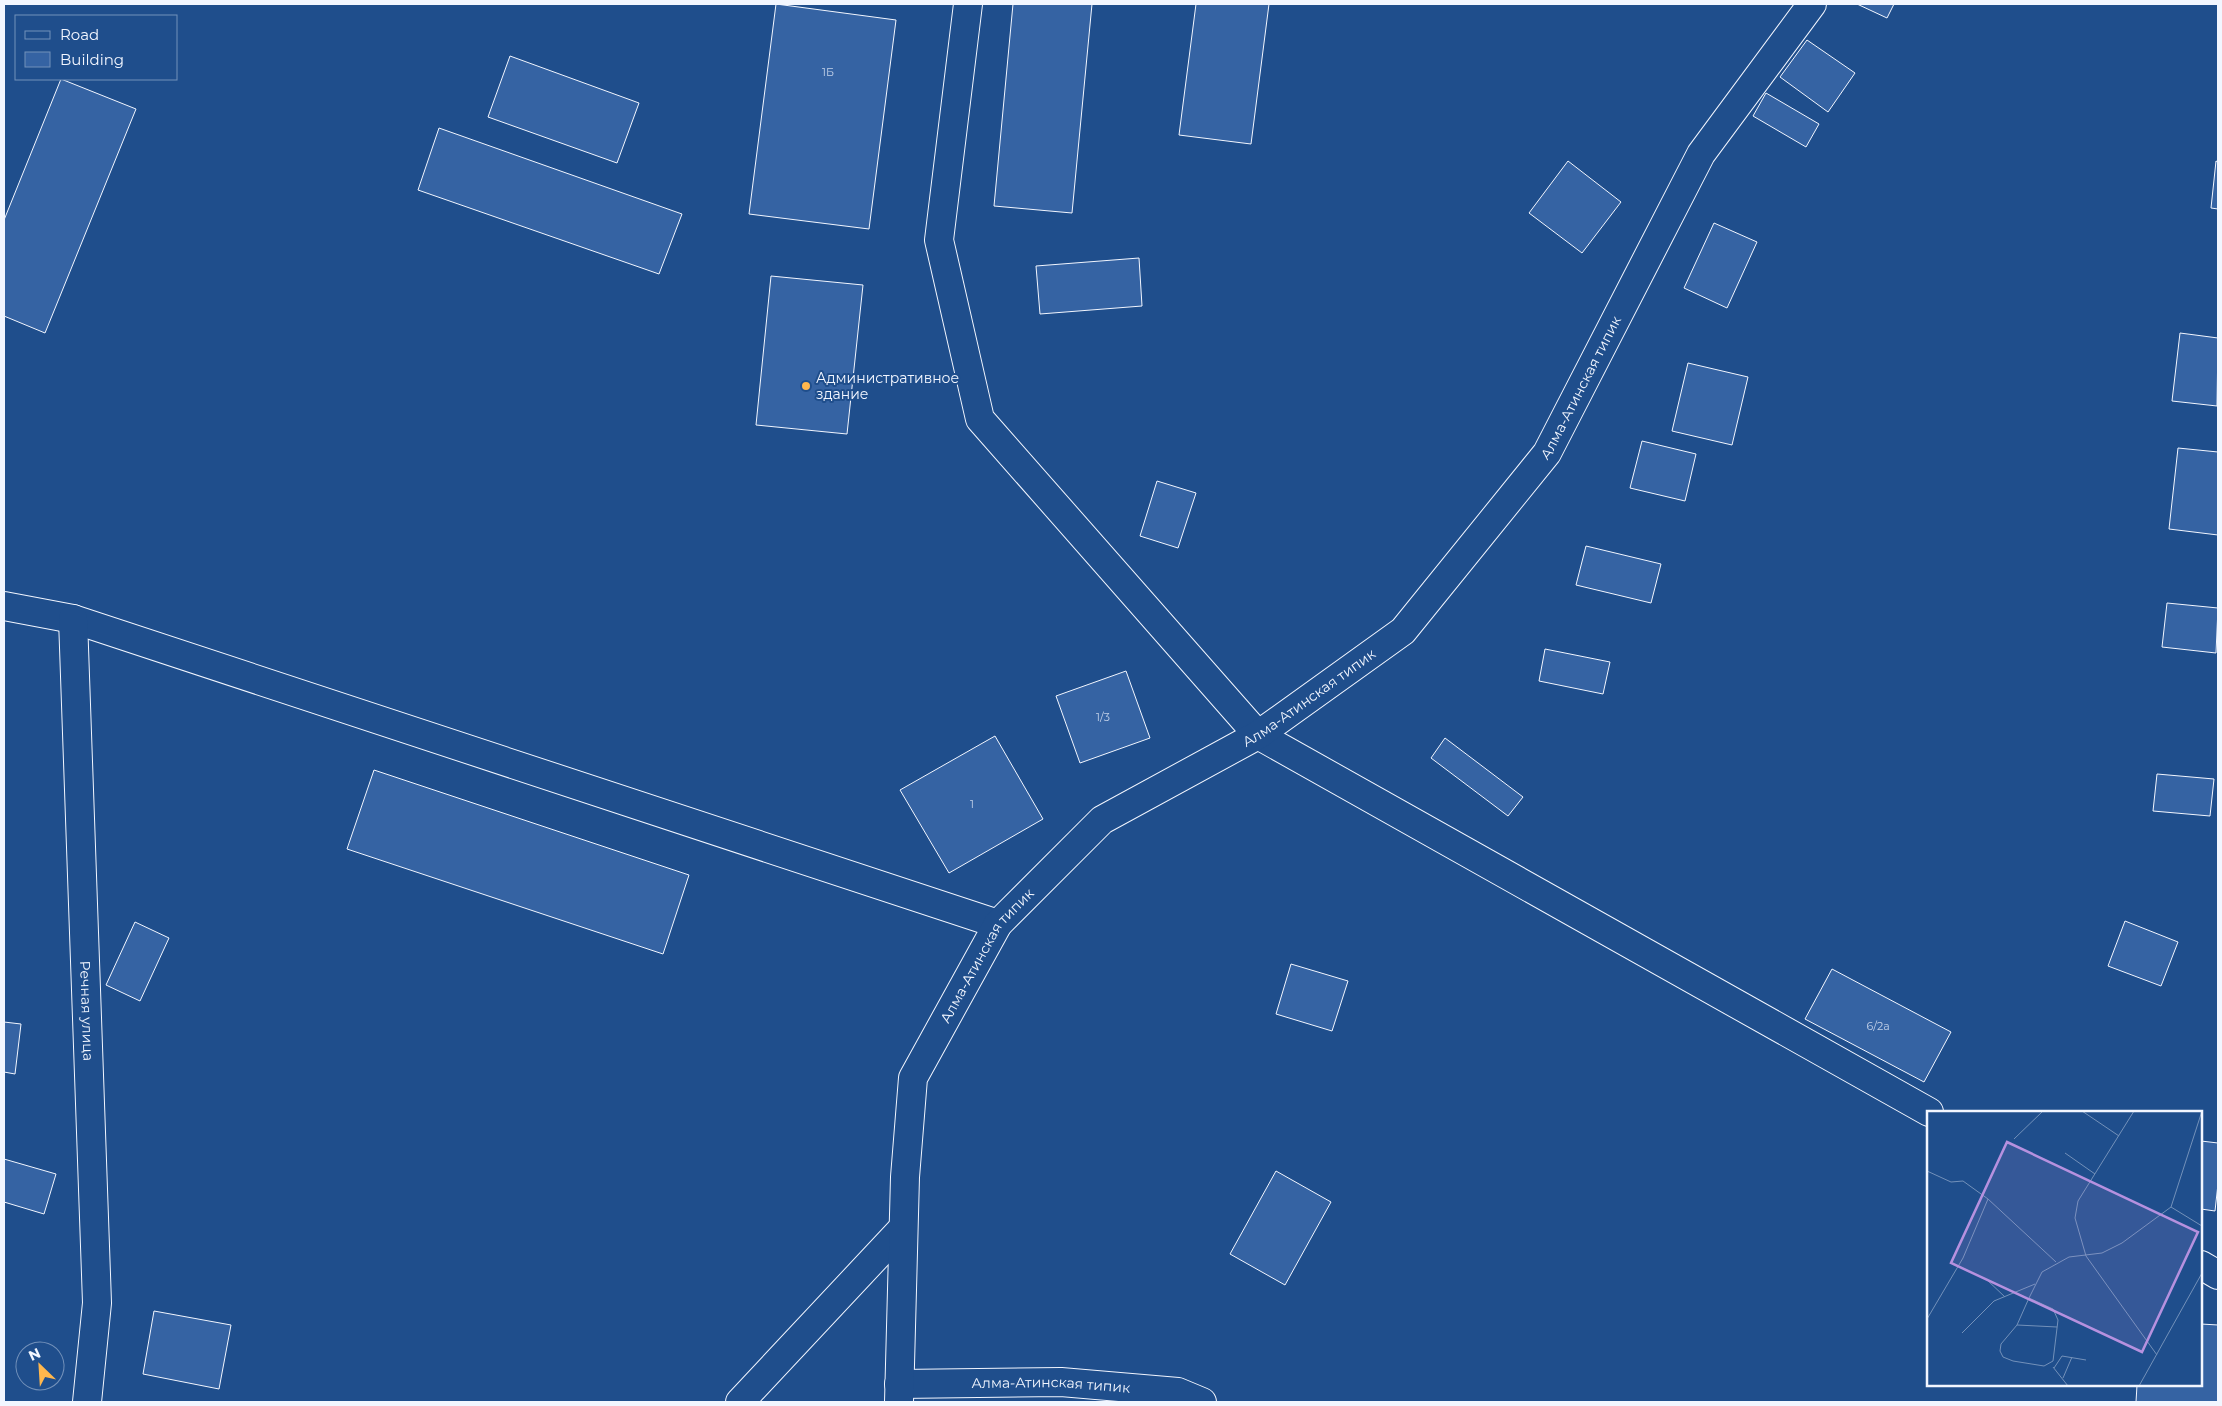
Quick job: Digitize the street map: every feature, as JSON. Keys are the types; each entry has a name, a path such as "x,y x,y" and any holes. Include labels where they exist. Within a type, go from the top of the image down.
{"street":[{"path":"968,4 939,240 980,419 1258,735 1927,1111"},
{"name":"Алма-Атинская типик","path":"1202,1402 1178,1392 1061,1382 899,1393 905,1176 913,1078 998,924 1102,820 1258,735 1403,631 1548,454 1701,154 1812,4"},
{"path":"4,606 73,619 998,924"},
{"name":"Речная улица","path":"73,619 97,1303 87,1402"},
{"path":"740,1402 903,1228"},
{"path":"2202,1266 2218,1275"}],"building":[{"path":"776,4 896,20 869,229 749,214"},
{"path":"1013,4 1092,4 1072,213 994,206"},
{"path":"1196,4 1269,4 1251,144 1179,135"},
{"path":"1857,4 1894,4 1887,18"},
{"path":"1807,40 1855,73 1828,112 1780,77"},
{"path":"510,56 639,103 617,163 488,117"},
{"path":"61,80 136,109 45,333 4,316 4,220"},
{"path":"1766,93 1819,124 1806,147 1753,116"},
{"path":"439,128 682,214 659,274 418,190"},
{"path":"1568,161 1621,202 1582,253 1529,213"},
{"path":"2216,161 2218,162 2218,209 2211,208"},
{"path":"1714,223 1757,242 1727,308 1684,288"},
{"path":"1139,258 1142,306 1040,314 1036,266"},
{"name":"Административное здание","path":"771,276 863,285 847,434 756,425"},
{"path":"2180,333 2218,338 2217,406 2172,401"},
{"path":"1688,363 1748,377 1732,445 1672,431"},
{"path":"1642,441 1696,454 1685,501 1630,488"},
{"path":"2178,448 2218,452 2218,535 2169,529"},
{"path":"1157,481 1196,493 1178,548 1140,536"},
{"path":"1586,546 1661,564 1651,603 1576,585"},
{"path":"2167,603 2218,608 2216,653 2162,647"},
{"path":"1545,649 1610,662 1603,694 1539,681"},
{"path":"1126,671 1150,738 1080,763 1056,696"},
{"path":"995,736 1043,819 949,873 900,790"},
{"path":"1445,738 1523,797 1508,816 1431,758"},
{"path":"374,770 689,875 663,954 347,849"},
{"path":"2157,774 2214,779 2210,816 2153,811"},
{"path":"2125,921 2178,942 2161,986 2108,966"},
{"path":"135,922 169,938 140,1001 106,985"},
{"path":"1291,964 1348,981 1332,1031 1276,1014"},
{"path":"1832,969 1951,1032 1924,1082 1805,1019"},
{"path":"4,1022 21,1024 15,1074 4,1072"},
{"path":"2202,1141 2218,1143 2218,1184 2215,1211 2202,1209"},
{"path":"4,1159 56,1174 44,1214 4,1202"},
{"path":"1276,1171 1331,1202 1285,1285 1230,1254"},
{"path":"154,1311 231,1325 219,1389 143,1374"},
{"path":"2202,1324 2218,1325 2218,1402 2136,1402 2137,1386 2202,1386"}],"place":[{"name":"Административное здание","path":"806,386"}]}
